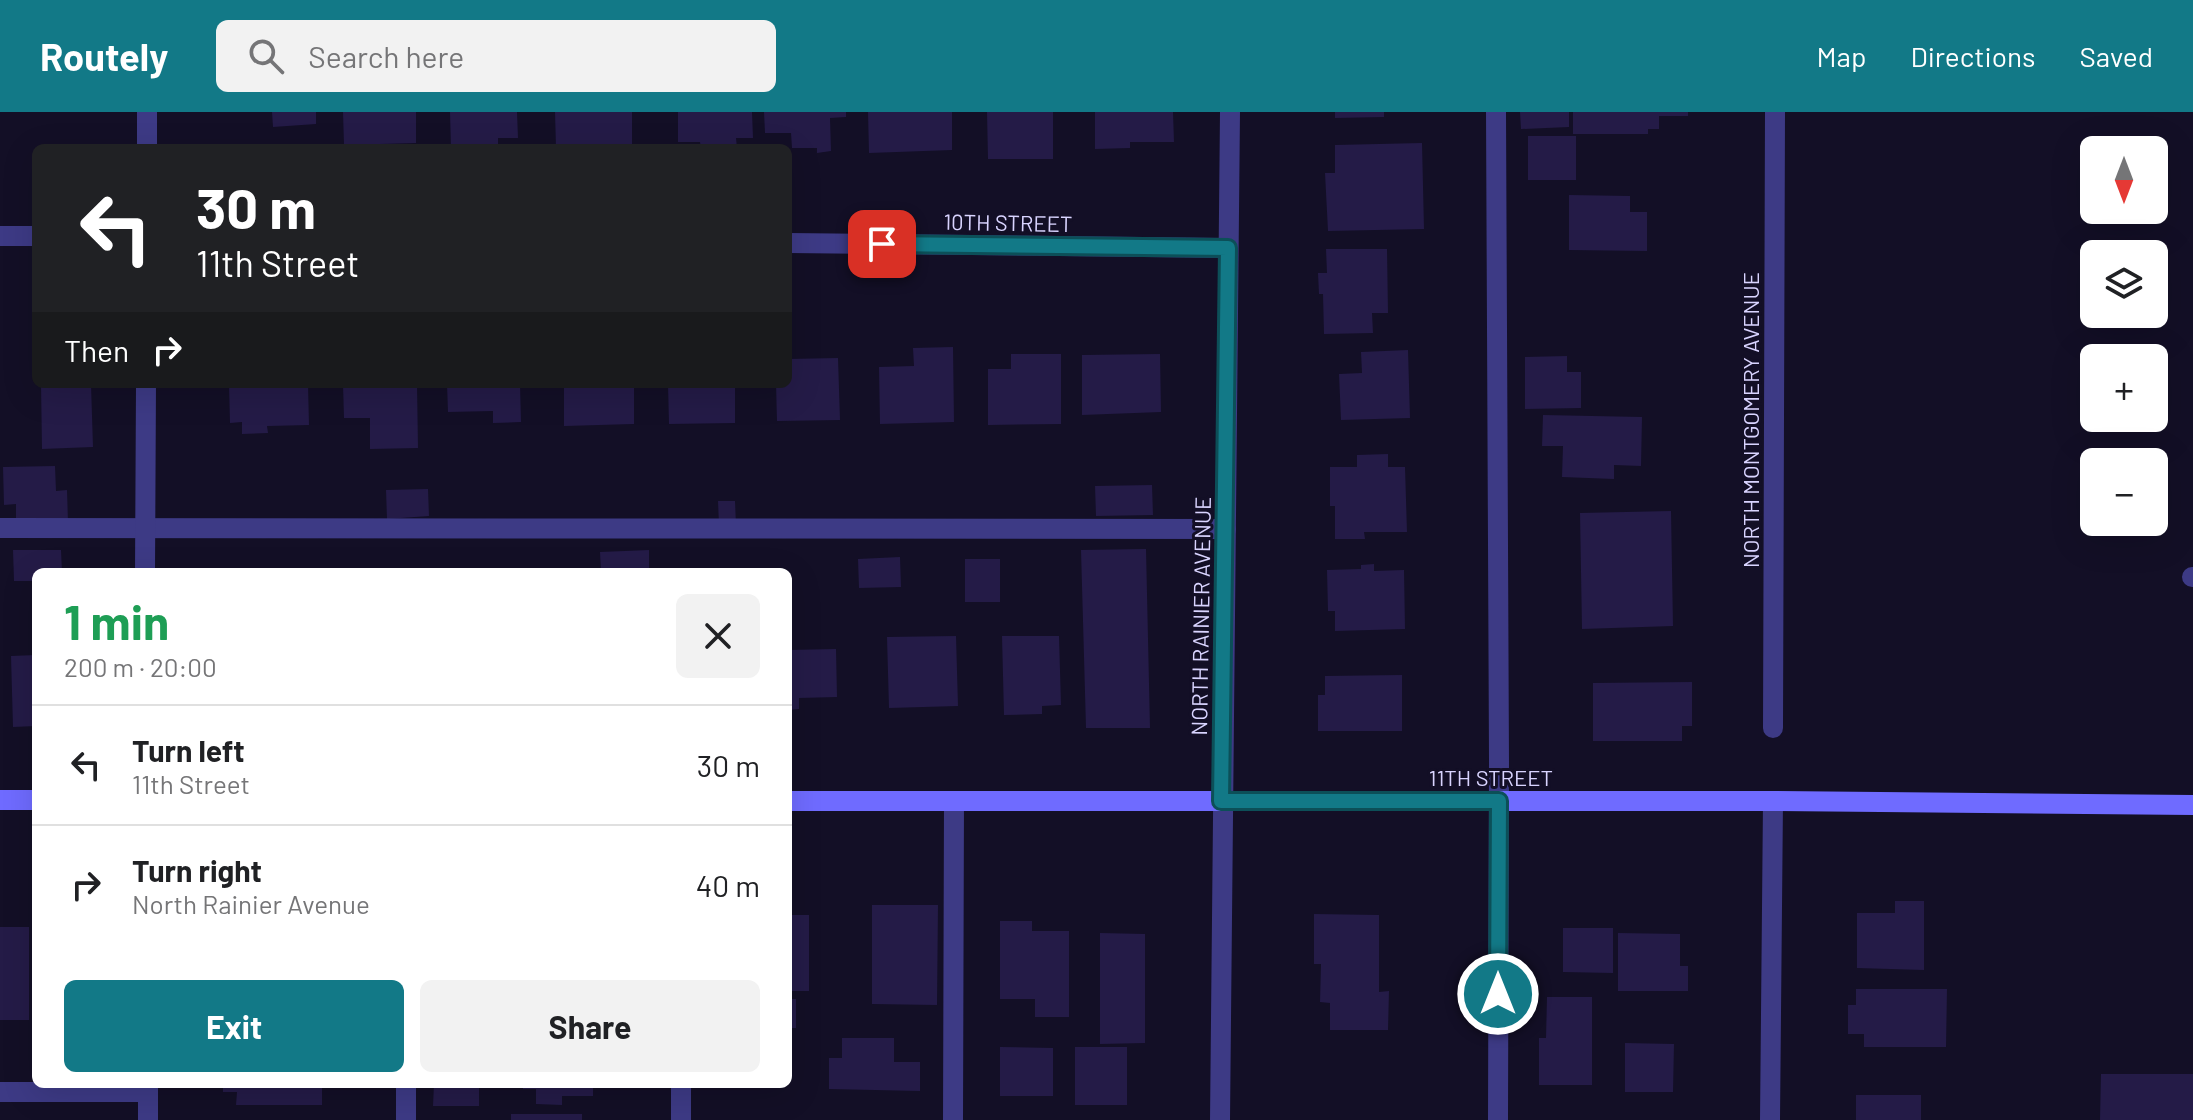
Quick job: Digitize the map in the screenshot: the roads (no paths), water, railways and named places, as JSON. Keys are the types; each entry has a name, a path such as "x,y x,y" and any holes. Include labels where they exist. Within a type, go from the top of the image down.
{"main road":[{"path":"0,800 32,800"},
{"name":"11TH STREET","path":"792,801 1773,801 2193,805"}],"street":[{"path":"147,112 147,144"},
{"name":"NORTH RAINIER AVENUE","path":"1220,1120 1230,112"},
{"path":"1496,112 1498,1120"},
{"name":"NORTH MONTGOMERY AVENUE","path":"1773,728 1775,112"},
{"path":"0,236 32,236"},
{"name":"10TH STREET","path":"792,243 1228,248"},
{"path":"145,568 146,388"},
{"path":"0,528 1226,529"},
{"path":"953,1120 954,801"},
{"path":"1770,1120 1773,801"},
{"path":"0,1092 148,1088 148,1120"},
{"path":"406,1088 406,1120"},
{"path":"681,1088 681,1120"}]}
